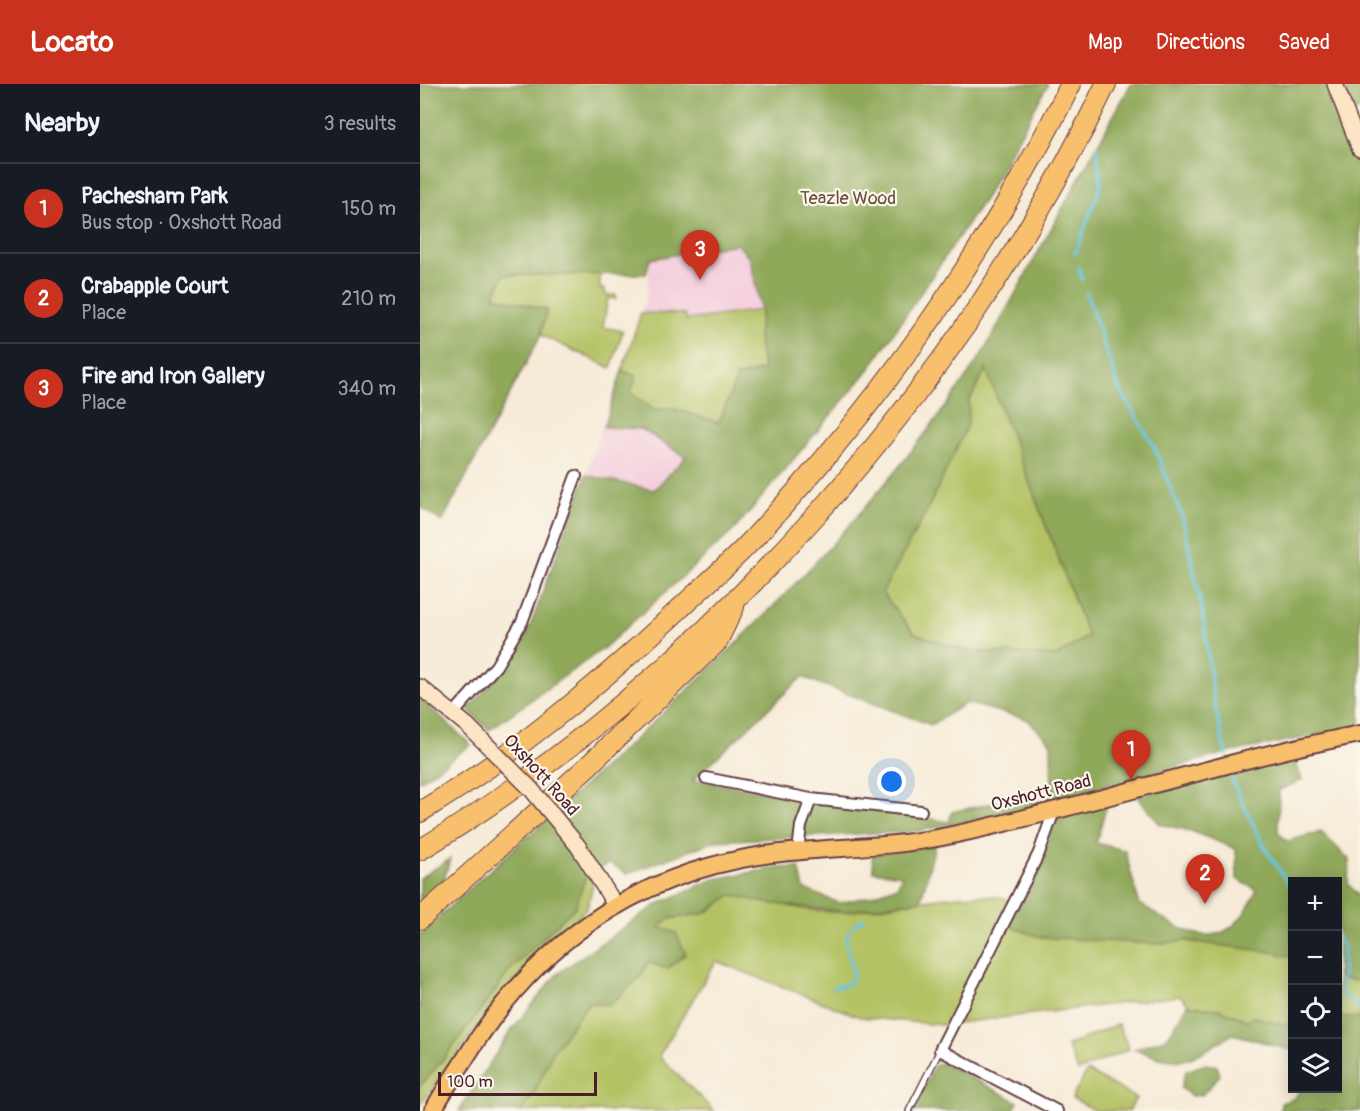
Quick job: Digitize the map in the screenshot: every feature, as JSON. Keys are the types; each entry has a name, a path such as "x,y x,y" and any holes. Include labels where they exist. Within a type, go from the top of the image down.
{"highway":[{"path":"420,812 522,745 615,670 752,540 848,432 942,307 994,227 1043,140 1071,84"},
{"path":"420,850 544,767 643,686 742,593 860,466 966,324 1010,258 1106,84"},
{"path":"420,919 589,765 717,642 742,593"}],"main road":[{"path":"1335,84 1355,119 1360,149"},
{"name":"Oxshott Road","path":"420,687 454,713 523,780 578,846 616,906"},
{"name":"Oxshott Road","path":"432,1109 480,1034 524,978 570,936 616,906 654,886 693,871 726,862 798,851 922,841 1054,811 1235,763 1360,734"}],"street":[{"path":"454,713 496,666 522,622 576,476"},
{"path":"706,778 812,799 921,811"},
{"path":"798,851 801,826 812,799"},
{"path":"1054,811 1039,853 940,1050 1057,1111"}],"lane":[{"path":"909,1111 940,1050"}],"shaded area":[{"path":"737,244 750,258 761,310 758,337 719,423 654,490 586,475 647,295 650,259"}],"green space":[{"name":"Teazle Wood","path":"420,84 1048,84 987,195 868,371 734,530 604,648 489,730 468,710 523,646 586,475 654,490 686,457 641,429 604,427 622,371 636,376 631,393 654,410 672,408 719,423 737,377 764,370 758,337 761,310 750,258 737,244 650,259 646,274 504,275 494,296 547,310 541,335 442,522 420,506"},
{"path":"1131,84 1327,84 1360,165 1360,727 1226,753 1052,800 1051,743 1027,719 966,703 931,725 802,677 693,780 949,822 952,812 1003,801 1036,799 1038,806 920,831 715,841 627,874 609,863 585,879 575,907 511,969 445,1057 420,1086 420,934 645,730 791,588 860,513 924,436 982,354","holes":["986,369 1088,636 1057,656 966,651 914,633 882,593 927,510 968,424 969,401"]},
{"path":"1343,84 1360,84 1360,109 1355,113"},
{"path":"600,274 600,289 605,289 606,295 616,295 616,299 608,298 603,327 623,331 611,368 541,335 546,310 494,296 504,275"},
{"path":"761,310 758,337 764,370 737,377 719,423 672,408 654,410 631,393 636,376 622,371 641,313 685,314 686,320"},
{"path":"986,369 1088,636 1057,656 965,651 914,633 882,593 927,510 968,424 969,401"},
{"path":"420,698 471,745 420,781"},
{"path":"1293,755 1302,780 1279,790 1278,832 1287,841 1321,832 1349,859 1348,884 1360,898 1360,982 1342,979 1342,877 1288,877 1288,956 1186,941 1154,944 1040,937 1010,926 1057,818 1107,804 1096,843 1125,850 1139,903 1191,932 1206,935 1220,933 1233,926 1245,912 1257,890 1237,879 1236,849 1191,831 1160,824 1137,797"},
{"path":"935,845 921,900 843,912 767,903 731,895 706,913 669,919 659,927 676,933 686,954 667,969 648,962 642,975 610,1005 589,1002 553,1051 534,1094 521,1111 459,1111 510,1032 557,974 658,904 714,879 775,868 799,867 804,889 839,903 871,896 898,886 902,875 873,871 872,855"},
{"path":"450,859 442,886 420,907 420,878"},
{"path":"590,875 593,885 587,908 501,994 420,1106 420,1086 445,1057 511,969 575,907 585,879"},
{"path":"731,895 801,909 830,912 863,910 934,898 982,896 1003,898 1020,905 1208,937 1251,930 1288,936 1288,1049 1247,1037 1218,1025 1180,996 942,1025 860,1017 716,961 659,1056 714,1111 521,1111 534,1094 553,1051 589,1002 642,975 659,927 669,919 706,913"},
{"path":"1342,963 1360,966 1360,1069 1342,1064"},
{"path":"1188,1005 1219,1009 1246,1020 1254,1017 1285,1025 1288,1023 1288,1049 1233,1034 1196,1056 1177,1061 1152,1056 1135,1049 1167,1038"},
{"path":"1342,1017 1360,1018 1360,1111 1280,1111 1281,1103 1293,1099 1298,1093 1342,1093"},
{"path":"1118,1024 1129,1049 1078,1071 1067,1046"},
{"path":"942,1062 1018,1102 1013,1111 913,1111 934,1066"},
{"path":"1206,1064 1217,1066 1220,1075 1202,1095 1191,1096 1181,1088 1186,1071"},
{"path":"1087,1071 1136,1098 1129,1111 1096,1111 1072,1098"}],"waterway":[{"path":"1075,254 1101,185 1097,148"},
{"path":"1079,268 1082,280"},
{"path":"1086,293 1119,388 1154,446 1182,516 1202,608 1214,702 1226,755"},
{"path":"1231,774 1234,785 1265,848 1288,883"},
{"path":"853,926 863,919"},
{"path":"834,987 849,984 852,978 852,965 847,945 849,931"},
{"path":"1342,946 1342,994 1360,1009"}],"place":[{"name":"Fire and Iron Gallery","path":"700,280"},
{"name":"Pachesham Park","path":"1131,780"},
{"name":"Crabapple Court","path":"1205,904"}]}
